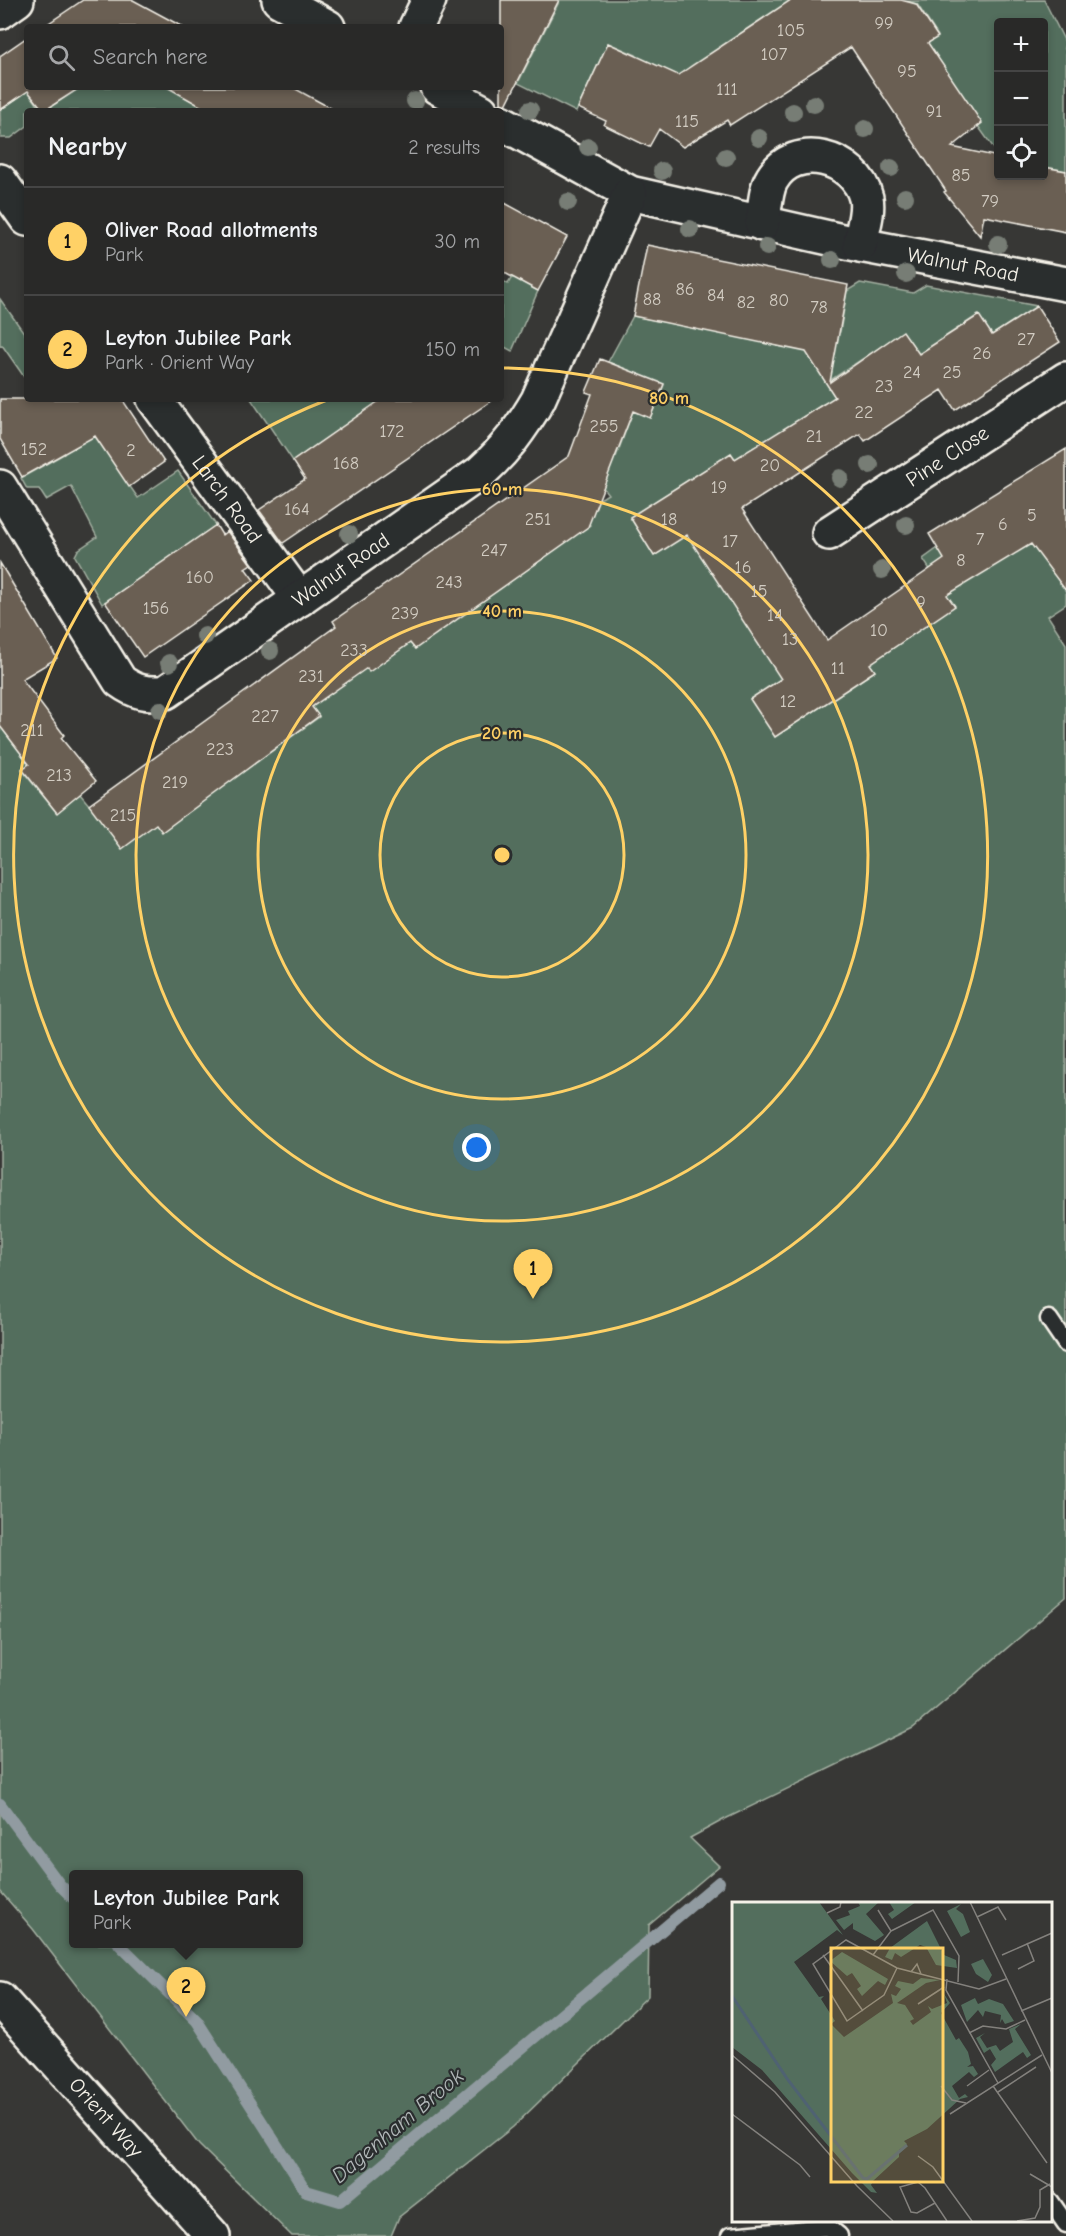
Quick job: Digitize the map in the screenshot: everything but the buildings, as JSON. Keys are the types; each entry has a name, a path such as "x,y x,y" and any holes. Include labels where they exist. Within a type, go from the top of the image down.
{"street":[{"path":"0,12 17,0"},
{"path":"279,0 323,24"},
{"path":"417,24 429,0"},
{"path":"442,90 476,108"},
{"name":"Walnut Road","path":"504,124 630,193 860,245 1066,284"},
{"path":"762,224 770,181 782,165 800,158 817,157 839,163 851,174 866,198 860,245"},
{"path":"0,181 24,215"},
{"name":"Walnut Road","path":"0,487 120,681 131,689 147,694 166,692 481,472 504,451 521,429 538,400 630,193"},
{"name":"Pine Close","path":"830,533 1066,380"},
{"name":"Larch Road","path":"156,402 300,599"},
{"name":"Orient Way","path":"0,1999 213,2236"}],"lane":[{"path":"1049,1319 1066,1344"},
{"path":"1051,2202 1066,2224"},
{"path":"730,2236 828,2227 839,2236"}],"green space":[{"path":"560,0 789,1 691,66 664,89 629,72 636,55 608,43 576,112 518,83"},
{"path":"1044,0 1066,44 1064,47 1066,51 1066,171 1048,168 1048,18 994,18 994,148 928,43 938,36 917,4 903,1"},
{"path":"76,90 172,90 205,108 49,108"},
{"path":"28,91 40,108 24,108 24,128 11,138 1,138 0,110"},
{"path":"512,277 538,291 512,351 504,347 504,282 508,284"},
{"path":"860,283 913,293 926,285 1037,306 992,335 978,315 919,354 903,332 826,383 837,400 823,404 736,460 731,453 630,517 654,556 692,531 785,676 750,699 775,737 875,671 870,664 954,606 923,559 938,548 1031,543 1066,549 1066,604 1048,616 1066,644 1066,1598 913,1728 690,1838 719,1866 649,1925 648,1996 513,2127 399,2217 391,2236 292,2236 199,2145 33,1929 0,1891 0,726 29,764 22,770 56,812 80,794 90,806 156,824 249,767 319,717 312,707 366,668 370,671 410,643 415,649 590,525 581,511 608,494 589,469 575,441 616,457 633,411 650,418 664,385 608,362 633,316 755,340 790,323 840,332 847,291"},
{"path":"0,299 24,333 24,377 2,345 0,346"},
{"path":"66,402 71,402 138,498 178,471 216,525 102,604 75,556 78,550 97,537 71,486 46,500 39,489 27,489 21,478 64,454 46,420"},
{"path":"253,402 378,402 293,461"}],"waterway":[{"name":"Dagenham Brook","path":"0,1804 69,1894"},
{"name":"Dagenham Brook","path":"123,1948 197,2021 306,2191 340,2201 719,1882"}],"place":[{"name":"Oliver Road allotments","path":"533,1299"},
{"name":"Leyton Jubilee Park","path":"186,2017"}]}
